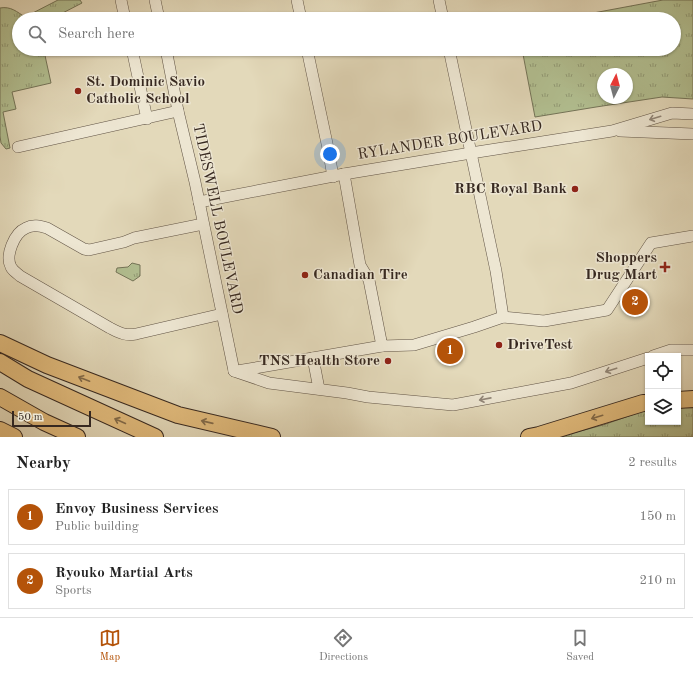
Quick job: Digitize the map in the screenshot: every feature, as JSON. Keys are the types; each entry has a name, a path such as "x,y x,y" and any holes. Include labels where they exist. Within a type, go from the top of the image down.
{"highway":[{"path":"0,343 47,365 178,415 272,437"},
{"path":"0,362 28,380 155,437"},
{"path":"0,397 44,422 77,437"},
{"path":"529,437 645,403"},
{"path":"0,430 14,437"}],"street":[{"path":"121,0 124,12"},
{"path":"155,0 158,12"},
{"path":"297,0 300,12"},
{"path":"439,0 442,12"},
{"path":"134,56 147,119"},
{"name":"TIDESWELL BOULEVARD","path":"167,56 234,371"},
{"path":"308,56 333,177"},
{"path":"450,56 496,271 503,317"},
{"path":"18,147 178,112"},
{"name":"RYLANDER BOULEVARD","path":"199,202 344,174 612,131 672,113 693,114"},
{"name":"RYLANDER BOULEVARD","path":"612,131 693,134"},
{"path":"344,174 360,265 369,280 382,346"},
{"path":"203,224 134,238 124,242 89,250 84,250 47,228 33,225 20,231 14,240 10,249 10,266 20,276 121,334 136,334 222,314"},
{"path":"234,371 382,346 414,345 503,317 544,321 607,310 651,243 693,236"},
{"path":"662,353 671,350 693,350"},
{"path":"313,358 319,389"},
{"path":"234,371 269,383 368,397 453,405 571,383 645,359"}],"green space":[{"path":"58,0 80,0 82,3 65,12 35,12"},
{"path":"663,0 693,0 693,99 662,97 633,101 633,68 597,68 597,104 616,104 535,117 523,56 681,56 681,12 599,12"},
{"path":"0,8 18,12 12,12 12,56 45,56 51,83 12,92 16,109 3,112 10,148 6,149 1,143 0,136"},
{"path":"132,263 140,265 140,276 133,281 116,272 117,268 128,267"},
{"path":"681,407 693,408 693,437 558,437 603,425 645,411 645,425 681,425"}],"place":[{"name":"St. Dominic Savio Catholic School","path":"78,91"},
{"name":"RBC Royal Bank","path":"575,189"},
{"name":"Shoppers Drug Mart","path":"665,267"},
{"name":"Canadian Tire","path":"305,275"},
{"name":"Ryouko Martial Arts","path":"635,302"},
{"name":"DriveTest","path":"499,345"},
{"name":"Envoy Business Services","path":"450,351"},
{"name":"TNS Health Store","path":"388,361"}]}
